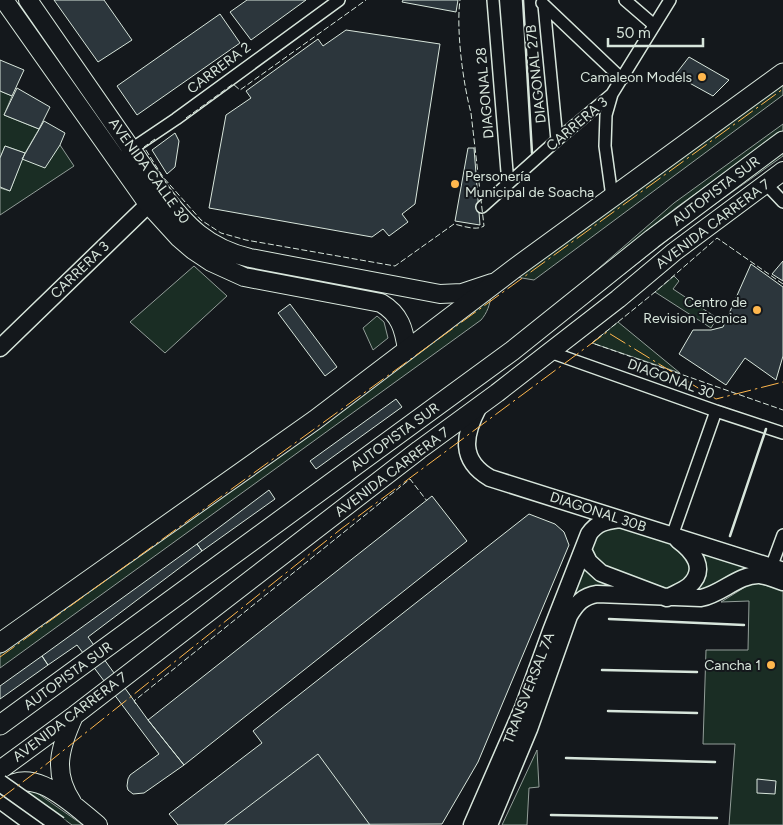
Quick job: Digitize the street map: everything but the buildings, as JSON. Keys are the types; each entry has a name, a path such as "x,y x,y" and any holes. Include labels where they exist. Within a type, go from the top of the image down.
{"highway":[{"path":"0,643 315,420 497,282 783,73"},
{"name":"AUTOPISTA SUR","path":"0,725 512,351 652,239 783,140"}],"main road":[{"name":"AVENIDA CALLE 30","path":"4,0 116,159 154,198 204,238 233,254 431,292 462,293 497,282"},
{"name":"AVENIDA CALLE 30","path":"28,0 131,149 154,198 179,238 194,250 228,270 258,280 381,303 394,313 404,329 407,350"},
{"name":"AVENIDA CARRERA 7","path":"0,770 75,715 419,450 478,408 674,252 783,171"},
{"name":"CARRERA 3","path":"0,348 154,198"},
{"path":"361,298 359,289 365,280"},
{"name":"DIAGONAL 30B","path":"478,408 469,425 466,442 467,450 482,473 490,478 672,536 776,574"},
{"name":"TRANSVERSAL 7A","path":"472,825 523,708 551,631 593,528 606,521 620,519"},
{"path":"667,598 688,586 696,576 697,569 694,554 672,536"},
{"path":"583,550 589,562 601,572 667,598 690,599 709,597 748,576 776,574"},
{"name":"TRANSVERSAL 7A","path":"489,825 529,729 569,616 575,606 583,598 591,595 667,598"},
{"path":"75,715 66,734 59,772 64,787 75,807"},
{"path":"0,794 12,784 22,780 31,781 46,786 98,825"},
{"path":"0,783 59,825"},
{"path":"0,800 34,825"}],"street":[{"name":"CARRERA 2","path":"116,159 176,119 339,0"},
{"name":"DIAGONAL 28","path":"493,0 508,184"},
{"path":"625,0 654,25"},
{"name":"CARRERA 3","path":"482,207 612,94 670,0"},
{"path":"542,2 622,79"},
{"name":"DIAGONAL 27B","path":"542,2 557,140"},
{"path":"612,94 606,115 605,146 612,197"},
{"path":"765,183 783,202"},
{"name":"DIAGONAL 30","path":"550,352 783,433"},
{"path":"672,536 716,411"},
{"path":"776,574 783,535"}],"green space":[{"path":"783,84 783,95 534,280 516,277"},
{"path":"0,91 12,96 4,115 39,129 25,153 5,146 0,158"},
{"path":"783,124 783,131 677,207 584,281 674,203"},
{"path":"60,145 74,166 0,215 0,188 10,191 22,159"},
{"path":"783,149 783,156 697,217 605,289 654,248"},
{"path":"194,266 227,296 165,353 130,322"},
{"path":"674,276 679,281 673,289 717,318 711,328 655,292"},
{"path":"491,295 488,309 481,320 0,668 0,654 323,426"},
{"path":"377,316 384,322 388,338 373,350 363,328"},
{"path":"618,322 680,373 592,343"},
{"path":"619,526 678,545 690,557 691,574 671,590 607,567 599,562 591,549 596,539 604,531"},
{"path":"703,554 755,569 716,588 697,592 704,573"},
{"path":"583,565 620,585 571,600"},
{"path":"753,582 783,590 783,825 729,825 735,744 703,744 706,650 748,650 749,601 721,602"},
{"path":"537,750 539,787 529,788 527,825 502,825"},
{"path":"33,790 83,825 72,825 27,792"}],"fence":[{"path":"186,118 233,84 240,90 366,0"},
{"path":"155,139 144,147 163,177 201,220 221,233 246,240 395,266 454,224 473,228 484,226 471,113 461,56 460,0"},
{"path":"783,284 717,238 592,343 783,410"},
{"path":"136,704 134,701 410,479 427,501"}],"wall":[{"path":"523,0 532,153"},
{"path":"730,536 766,429"},
{"path":"609,619 744,625"},
{"path":"602,670 697,672"},
{"path":"608,711 697,713"},
{"path":"566,758 715,762"},
{"path":"551,815 717,818"}],"power":[{"path":"0,657 783,89"},
{"path":"0,799 341,529 607,332 716,399 783,382"}],"place":[{"name":"Camaleon Models","path":"702,77"},
{"name":"Personería Municipal de Soacha","path":"455,184"},
{"name":"Centro de Revision Tecnica","path":"757,310"},
{"name":"Cancha 1","path":"771,665"}]}
